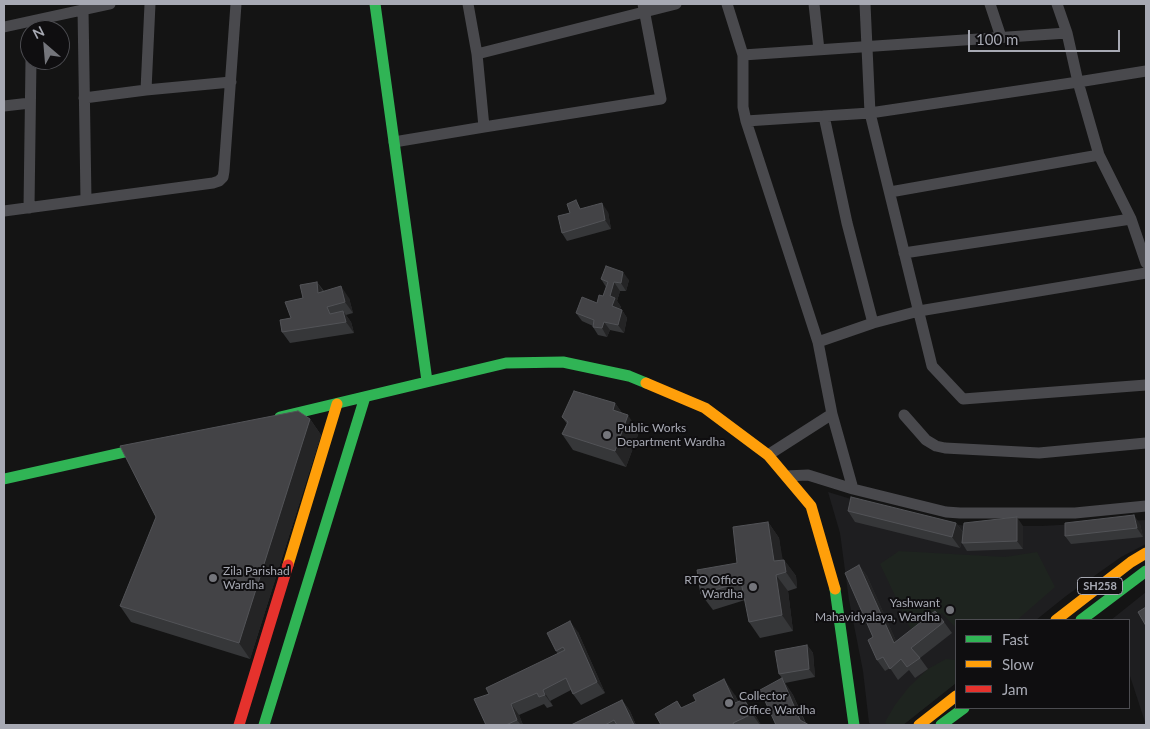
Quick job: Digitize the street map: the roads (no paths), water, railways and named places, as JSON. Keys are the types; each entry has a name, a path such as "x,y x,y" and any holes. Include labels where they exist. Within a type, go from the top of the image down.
{"main road":[{"path":"375,4 427,381"},
{"path":"270,419 506,363 563,362 629,376 705,408 768,455 811,506 835,589 854,725"},
{"path":"264,725 365,397"},
{"path":"239,725 337,404"},
{"path":"4,479 156,445"},
{"name":"SH258","path":"1057,619 1131,562 1146,553"},
{"name":"SH258","path":"1082,619 1146,571"},
{"path":"919,725 955,697"},
{"path":"941,725 963,709"}],"street":[{"path":"49,20 110,4"},
{"path":"146,90 150,4"},
{"path":"4,211 213,184 219,181 224,171 236,4"},
{"path":"468,4 477,54 484,127"},
{"path":"477,54 644,8 676,4"},
{"path":"727,4 743,55 743,107 746,121 818,342 832,414 853,489"},
{"path":"814,4 819,50"},
{"path":"865,4 870,113 932,366 963,399 1146,385"},
{"path":"990,4 1001,37"},
{"path":"1058,4 1099,155 1131,219 1146,263"},
{"path":"394,142 661,99 644,8"},
{"path":"82,10 86,200"},
{"path":"4,27 20,26"},
{"path":"743,55 1067,33"},
{"path":"28,208 31,70"},
{"path":"746,121 870,113 1146,71"},
{"path":"84,98 231,82"},
{"path":"4,106 30,103"},
{"path":"824,116 847,223 873,322"},
{"path":"890,192 1099,155"},
{"path":"904,252 1131,219"},
{"path":"818,342 873,322 919,311 1146,273"},
{"path":"768,455 832,414"},
{"path":"904,415 926,440 936,446 945,448 1039,453 1146,443"},
{"path":"786,476 808,475 853,489 946,512 1075,513 1146,506"}],"place":[{"name":"Public Works Department Wardha","path":"607,435"},
{"name":"Zila Parishad Wardha","path":"213,578"},
{"name":"RTO Office Wardha","path":"753,587"},
{"name":"Yashwant Mahavidyalaya, Wardha","path":"950,610"},
{"name":"Collector Office Wardha","path":"729,703"}]}
